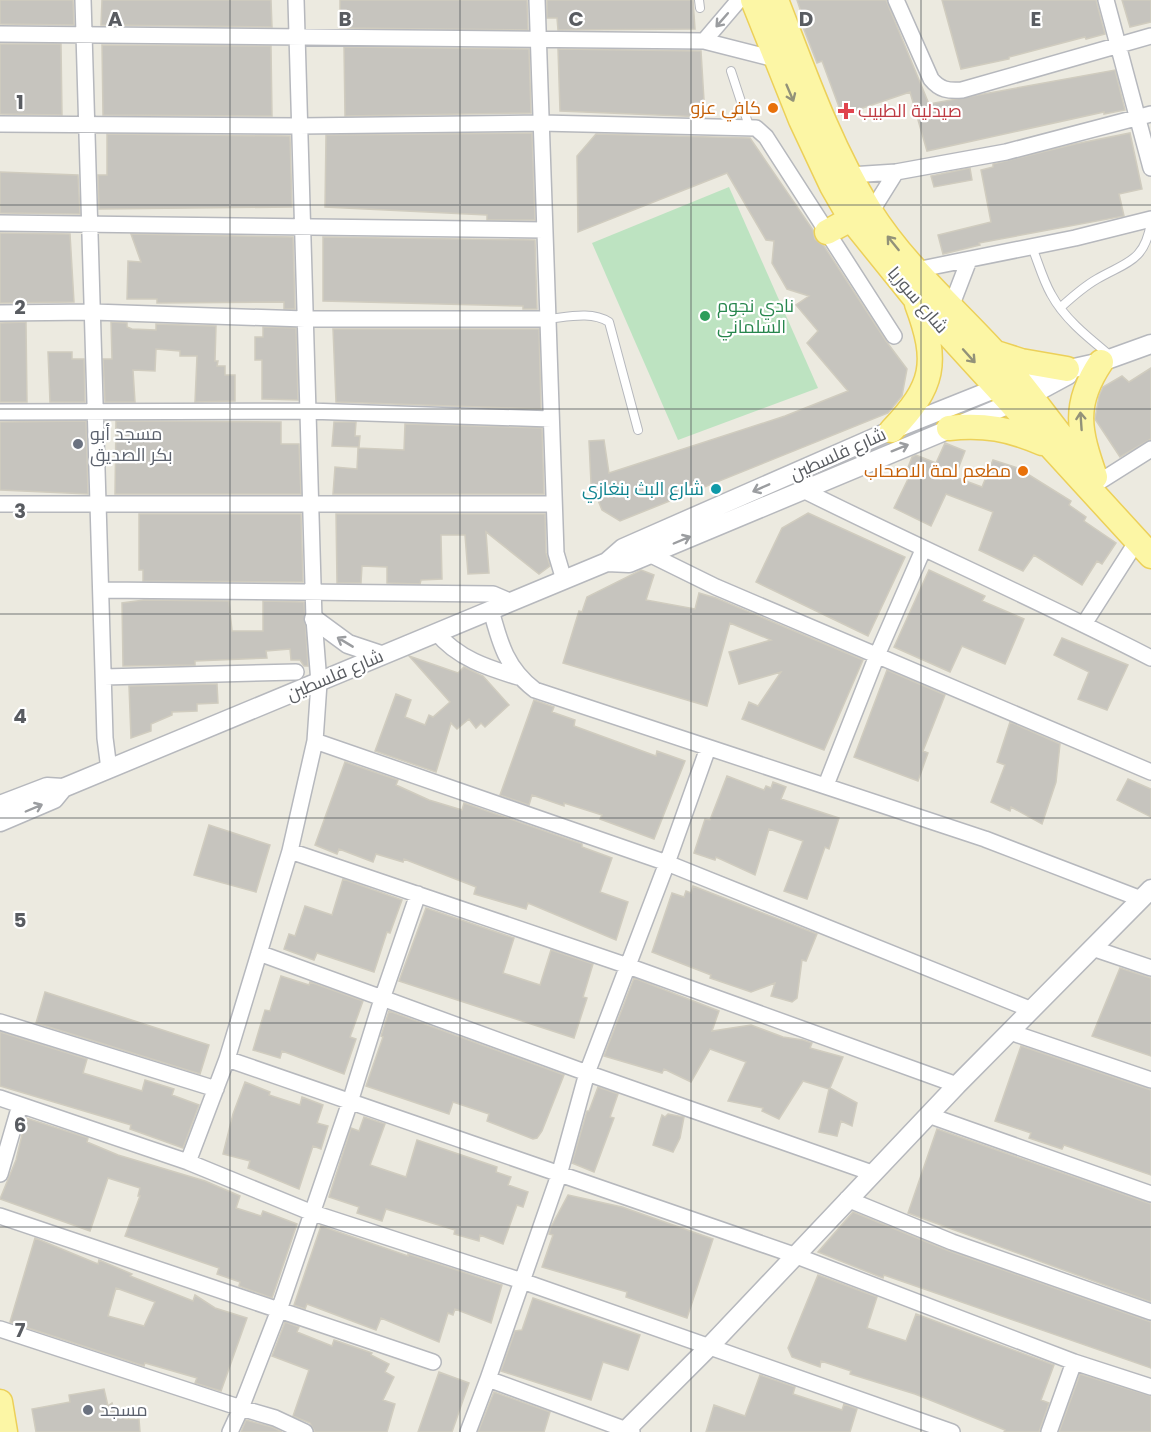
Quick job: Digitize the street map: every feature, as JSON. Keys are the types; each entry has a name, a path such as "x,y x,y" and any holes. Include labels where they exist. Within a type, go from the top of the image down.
{"main road":[{"name":"شارع سوريا","path":"753,0 775,59 832,186 993,351 1046,445 1146,544"},
{"name":"شارع سوريا","path":"776,0 819,111 850,175 861,215 914,297 1015,392"},
{"path":"827,232 861,215"},
{"path":"892,430 917,403 925,389 929,371 930,351 926,331 914,297"},
{"path":"993,351 1022,361 1072,369"},
{"path":"1097,479 1083,441 1080,407 1090,378 1107,360"},
{"path":"1015,392 1056,430 1097,479 1146,544"},
{"path":"949,428 993,427 1046,445"},
{"path":"0,1402 4,1432"}],"street":[{"path":"83,0 101,590 109,769"},
{"path":"188,1162 227,1059 290,851 315,741 319,683 310,504 296,0"},
{"path":"537,0 556,553 564,580"},
{"path":"704,41 740,0"},
{"path":"896,0 932,79 937,87 949,91 962,90 1151,36"},
{"path":"1106,0 1117,45 1145,115 1151,168"},
{"path":"0,34 704,41 775,59"},
{"path":"850,175 896,172 1006,152 1145,115"},
{"path":"0,124 299,126 541,123 749,126 762,131 894,336"},
{"path":"861,215 896,172"},
{"path":"916,270 1151,221"},
{"path":"0,223 302,229 544,230"},
{"path":"954,309 954,299 969,260"},
{"path":"0,313 93,312 305,319 548,319"},
{"name":"شارع فلسطين","path":"0,805 47,787 63,788 512,602 607,562 623,548 892,430 1015,392 1072,369 1107,360 1151,344"},
{"name":"شارع فلسطين","path":"607,562 623,564 649,554 949,428 1015,392"},
{"path":"0,412 308,411 551,419"},
{"path":"1097,479 1151,449"},
{"path":"801,489 923,550 1084,624 1151,658"},
{"path":"0,504 554,504"},
{"path":"1084,624 1146,544"},
{"path":"826,785 878,653 923,550"},
{"path":"649,554 717,587 878,653 1151,772"},
{"path":"101,590 493,594 512,602"},
{"path":"491,610 502,647 518,677"},
{"path":"314,619 348,644 381,655"},
{"path":"437,633 445,643 463,655 518,677 535,690 555,698 826,785 1146,894 928,1115 627,1431 488,1379"},
{"path":"104,677 296,672"},
{"path":"315,741 667,863 1032,1010"},
{"path":"468,1432 559,1175 586,1073 667,863 708,748"},
{"name":"شارع فلسطين","path":"0,822 54,799 63,788"},
{"path":"290,851 628,966 957,1085"},
{"path":"230,1432 279,1310 418,894"},
{"path":"1092,948 1151,968"},
{"path":"259,952 586,1073 872,1173"},
{"path":"0,1022 216,1089"},
{"path":"1010,1032 1151,1080"},
{"path":"227,1059 794,1256 1074,1362 1151,1387"},
{"path":"0,1098 188,1162 310,1212 522,1281 952,1432"},
{"path":"0,1174 20,1105"},
{"path":"928,1115 1151,1194"},
{"path":"847,1199 952,1242 1151,1312"},
{"path":"0,1216 433,1362"},
{"path":"0,1329 275,1418 305,1432"},
{"path":"1049,1432 1074,1362"}],"lane":[{"path":"731,71 749,126"},
{"path":"1060,308 1098,278 1130,264 1149,235 1151,221"},
{"path":"1032,247 1051,295 1107,360"},
{"path":"548,319 589,316 601,317 609,322 638,430"}],"green space":[{"name":"نادي نجوم السلماني","path":"729,187 818,388 678,440 592,243"}],"building":[{"path":"0,0 73,0 74,25 0,24"},
{"path":"102,0 271,0 272,27 101,25"},
{"path":"340,0 527,0 528,30 340,28"},
{"path":"547,0 693,0 695,29 558,30 557,18 547,18"},
{"path":"797,0 886,0 929,104 1115,70 1125,110 1104,114 1104,112 927,151 910,92 842,115 822,61 817,63 801,22 804,21"},
{"path":"942,0 1096,0 1105,34 1086,39 1085,37 1009,57 1009,59 961,69"},
{"path":"1122,0 1151,0 1151,22 1130,27"},
{"path":"0,44 61,44 62,115 0,114"},
{"path":"102,45 271,46 272,116 103,115"},
{"path":"344,47 529,49 531,113 345,116"},
{"path":"558,49 701,51 705,117 560,111"},
{"path":"532,133 535,220 487,220 487,215 325,207 326,135"},
{"path":"1130,133 1142,189 1119,194 1124,216 979,243 980,245 943,254 938,235 991,222 981,170 993,167 993,164"},
{"path":"107,134 290,136 292,207 99,209 98,175 107,175"},
{"path":"596,134 750,138 813,230 815,239 824,246 907,369 902,396 888,413 620,521 602,510 591,483 589,441 604,440 609,473 785,416 848,391 807,343 818,331 796,305 809,296 787,289 772,263 774,241 766,240 727,173 578,232 577,156"},
{"path":"970,168 972,180 934,187 931,176"},
{"path":"0,172 78,175 80,214 0,213"},
{"path":"0,233 70,234 74,302 0,303"},
{"path":"131,234 293,237 295,309 284,309 284,302 157,303 157,299 127,299 128,261 141,262"},
{"path":"323,237 535,240 537,309 523,309 523,306 323,301"},
{"path":"26,322 27,402 0,402 0,323"},
{"path":"111,322 127,323 127,327 132,329 156,330 156,324 216,326 215,361 218,361 217,366 225,366 225,375 235,375 235,401 195,402 197,356 180,356 180,351 156,349 155,371 133,370 135,402 105,402 103,359 112,359"},
{"path":"263,327 296,328 298,400 262,399 262,360 255,360 255,337 263,337"},
{"path":"333,329 539,329 541,409 336,402"},
{"path":"48,352 72,352 72,359 84,359 85,402 50,402"},
{"path":"1151,368 1151,439 1120,457 1095,419 1099,396 1103,387 1122,376 1129,382"},
{"path":"86,421 88,494 0,490 0,422"},
{"path":"116,421 281,422 281,444 299,444 301,494 115,494"},
{"path":"334,422 356,422 355,436 360,436 359,447 332,446"},
{"path":"405,424 542,428 544,494 333,494 335,467 357,469 358,448 404,450"},
{"path":"945,443 965,451 955,477 982,487 993,460 1018,468 1071,501 1069,505 1086,517 1084,521 1116,543 1102,564 1097,561 1082,585 1034,555 1023,571 979,550 993,512 946,494 931,526 894,508 908,479 904,478 912,457 916,455 936,463"},
{"path":"808,513 905,557 868,636 756,582 782,528"},
{"path":"139,514 301,514 303,582 143,581 143,570 139,570"},
{"path":"336,514 545,514 546,553 550,566 539,574 486,532 489,573 468,574 465,535 441,535 442,579 421,580 420,584 387,583 387,567 362,566 361,583 337,583"},
{"path":"641,570 654,575 646,600 695,609 699,593 716,598 863,660 824,750 742,719 749,702 758,706 781,672 739,684 729,652 771,640 730,623 707,706 563,663 579,611 582,612 587,597"},
{"path":"929,570 985,596 982,601 1024,619 1005,664 962,646 950,672 894,647"},
{"path":"144,600 229,601 232,631 263,631 263,601 304,602 308,666 304,666 300,660 291,660 290,649 266,651 267,658 195,661 195,665 123,666 122,603"},
{"path":"1062,638 1128,665 1107,710 1078,699 1089,672 1054,655"},
{"path":"409,656 458,673 464,667 483,676 509,705 485,727 481,723 476,728 469,719 457,729 451,723 436,772 375,751 396,694 411,700 405,717 425,725 429,715 433,717 450,702"},
{"path":"887,670 945,695 923,751 928,753 918,781 854,757"},
{"path":"217,684 218,703 197,704 197,711 172,712 172,715 151,724 151,731 131,738 129,686"},
{"path":"534,700 554,707 552,712 575,720 574,726 656,756 657,751 685,761 654,839 600,819 602,815 564,803 564,806 532,795 529,805 500,795"},
{"path":"1010,722 1060,744 1056,782 1042,824 1011,807 1010,811 991,802 1005,765 997,762"},
{"path":"345,762 398,780 396,785 429,800 462,810 464,803 582,844 582,847 612,858 600,892 628,902 616,940 528,903 526,909 474,894 476,887 404,859 403,862 376,854 373,862 339,849 337,854 315,845"},
{"path":"727,776 764,790 766,786 771,788 773,782 786,787 781,799 839,818 829,849 825,847 807,899 784,891 803,841 769,829 755,875 716,857 715,860 694,853 705,819 710,820"},
{"path":"1128,779 1151,789 1151,817 1117,800"},
{"path":"209,825 270,845 256,892 194,875"},
{"path":"343,879 402,900 390,933 387,932 374,972 317,953 314,960 284,949 289,934 295,936 305,906 332,915"},
{"path":"693,886 817,934 806,961 802,960 797,998 792,1002 771,996 775,983 751,992 710,978 711,975 652,952 672,893 684,897 686,891 691,893"},
{"path":"426,908 514,938 503,973 540,985 551,950 593,964 583,997 587,998 574,1038 399,981"},
{"path":"1120,968 1151,978 1151,1056 1092,1036"},
{"path":"281,976 309,985 310,982 363,1001 350,1037 356,1039 344,1074 282,1051 280,1058 253,1050 265,1010 270,1011"},
{"path":"634,978 719,1011 712,1031 751,1025 783,1037 812,1043 810,1048 843,1057 830,1088 857,1103 852,1126 841,1121 837,1136 819,1132 829,1089 803,1081 779,1119 762,1111 763,1108 728,1101 746,1062 710,1049 691,1082 664,1069 662,1073 604,1056"},
{"path":"45,992 209,1045 200,1074 36,1023"},
{"path":"389,1011 564,1075 542,1131 537,1138 533,1139 487,1121 489,1114 453,1102 449,1114 366,1086 383,1037 381,1036"},
{"path":"0,1032 87,1059 83,1073 142,1091 145,1080 174,1089 172,1095 199,1105 183,1148 130,1129 131,1125 0,1086"},
{"path":"1021,1046 1151,1090 1151,1175 1064,1145 1062,1149 1029,1138 1031,1133 995,1121"},
{"path":"245,1082 270,1092 269,1095 300,1105 302,1097 323,1105 317,1123 328,1126 321,1149 313,1146 299,1189 248,1168 250,1161 223,1154 233,1114"},
{"path":"598,1087 618,1094 610,1117 614,1118 594,1172 572,1163 587,1111 589,1111"},
{"path":"668,1114 684,1117 680,1138 673,1152 653,1145 662,1115 665,1117"},
{"path":"364,1117 385,1124 370,1165 406,1177 417,1140 497,1167 496,1172 511,1177 508,1185 528,1192 523,1207 517,1205 503,1244 480,1235 479,1241 454,1234 455,1230 386,1209 382,1221 357,1213 359,1207 329,1197 351,1128 359,1131"},
{"path":"26,1118 88,1138 87,1142 118,1155 205,1181 240,1196 236,1208 261,1216 263,1211 297,1224 272,1298 239,1286 240,1282 217,1274 219,1268 125,1236 140,1196 138,1196 140,1188 108,1178 90,1231 0,1199 16,1160"},
{"path":"937,1129 1151,1204 1151,1302 908,1213"},
{"path":"568,1195 622,1207 713,1239 687,1318 626,1297 627,1292 542,1267 553,1235 549,1234 551,1227"},
{"path":"853,1212 949,1251 1151,1322 1151,1368 884,1275 883,1278 818,1252"},
{"path":"321,1226 502,1285 491,1323 455,1309 453,1315 448,1313 439,1342 381,1318 376,1330 307,1304 305,1309 294,1305"},
{"path":"35,1238 98,1264 99,1260 132,1274 130,1276 193,1301 195,1295 215,1308 247,1318 221,1391 195,1383 197,1378 145,1363 144,1366 10,1322","holes":["116,1288 155,1302 144,1326 108,1316"]},
{"path":"818,1275 877,1297 867,1328 906,1341 916,1314 1054,1365 1041,1400 1049,1403 1039,1432 1004,1432 1005,1430 915,1394 850,1374 851,1371 821,1361 820,1367 792,1357 788,1348"},
{"path":"533,1298 640,1335 628,1370 603,1362 591,1400 501,1371 515,1331 522,1330"},
{"path":"285,1322 299,1327 297,1332 332,1346 334,1340 372,1353 371,1355 389,1364 385,1372 394,1377 383,1400 395,1404 387,1432 315,1432 310,1423 293,1416 309,1370 272,1356"},
{"path":"439,1372 469,1383 452,1432 418,1432"},
{"path":"1080,1374 1151,1396 1151,1432 1059,1432"},
{"path":"760,1375 795,1387 793,1394 842,1410 844,1404 857,1409 850,1432 706,1432 714,1405 745,1416"},
{"path":"104,1389 108,1406 112,1403 116,1414 121,1409 125,1419 139,1419 140,1432 36,1432 32,1409 70,1402 69,1395"},
{"path":"494,1392 550,1412 544,1432 478,1432"},
{"path":"246,1420 272,1427 282,1432 241,1432"}],"place":[{"name":"كافي عزو","path":"773,108"},
{"name":"صيدلية الطبيب","path":"846,111"},
{"name":"نادي نجوم السلماني","path":"705,316"},
{"name":"مسجد أبو بكر الصديق","path":"78,444"},
{"name":"مطعم لمة الاصحاب","path":"1023,471"},
{"name":"شارع البث بنغازي","path":"716,489"},
{"name":"مسجد","path":"88,1410"}]}
